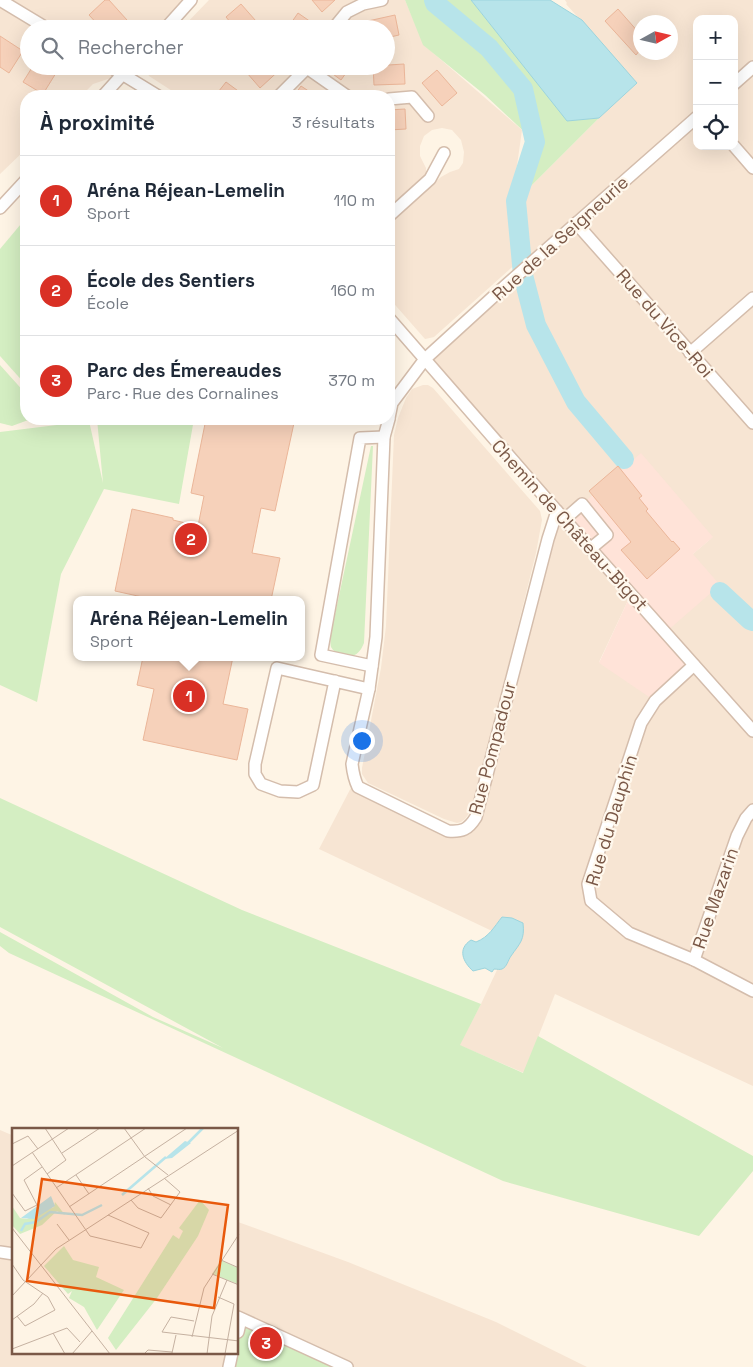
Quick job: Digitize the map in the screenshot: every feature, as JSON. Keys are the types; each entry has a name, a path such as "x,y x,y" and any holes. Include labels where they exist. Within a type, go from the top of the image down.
{"street":[{"path":"0,0 33,20"},
{"path":"172,20 191,0"},
{"path":"340,20 347,12 363,4 382,0"},
{"path":"738,80 753,67"},
{"path":"108,90 122,75"},
{"path":"132,75 151,90"},
{"path":"286,90 300,75"},
{"path":"318,75 338,90"},
{"path":"395,99 412,98 428,116"},
{"name":"Rue de la Seigneurie","path":"425,359 693,121"},
{"path":"737,150 753,168"},
{"path":"395,211 430,179 444,153"},
{"path":"0,208 20,186"},
{"name":"Rue du Vice-Roi","path":"576,223 753,423"},
{"path":"690,353 753,298"},
{"name":"Chemin de Château-Bigot","path":"395,325 590,549 753,730"},
{"name":"Rue Pompadour","path":"395,399 425,359"},
{"name":"Rue Pompadour","path":"387,425 384,437 376,637 369,689 352,764 358,786 448,831 458,832 471,825 476,817 548,539 561,515"},
{"path":"372,666 321,655 360,438 384,437"},
{"path":"561,515 582,504 607,534 590,549"},
{"path":"335,681 312,784 298,792 280,791 260,784 255,764 278,662 335,681 369,689"},
{"name":"Rue du Dauphin","path":"694,665 655,701 641,722 588,884 591,901 629,933 694,960 753,990"},
{"name":"Rue Mazarin","path":"694,960 737,836 746,818 753,810"},
{"path":"239,1318 348,1367"},
{"path":"229,1367 232,1354"}],"shaded area":[{"path":"0,0 191,0 173,20 20,20 20,75 120,75 93,84 87,90 20,90 20,155 0,174"},
{"path":"209,0 405,0 424,45 522,130 512,201 520,260 434,337 425,339 395,305 395,219 441,177 459,169 463,163 464,152 461,140 452,130 442,128 432,130 424,136 420,146 420,156 426,168 426,173 395,202 395,90 171,90 148,75 395,75 395,20 190,20"},
{"path":"565,0 753,0 753,1086 555,994 524,1073 459,1045 481,1004 511,940 319,849 355,780 448,831 471,825 557,511 425,359 523,271 516,201 637,83 566,4","holes":["713,537 693,554 665,632 599,662 631,594"]},
{"path":"423,385 433,388 540,511 542,520 536,553 473,808 465,819 457,823 444,819 368,783 362,774 381,668 386,626 394,435 406,398 412,389"},
{"path":"641,453 713,537 693,554 720,585 666,632 694,665 655,701 599,663 631,594 565,519"},
{"path":"0,1130 12,1135 12,1354 232,1354 229,1367 0,1367"},
{"path":"239,1222 348,1262 496,1322 587,1367 347,1367 239,1332"}],"green space":[{"path":"405,0 471,0 567,120 599,118 516,201 535,142 485,95 423,45"},
{"path":"20,225 20,378 0,356 0,249"},
{"path":"0,365 20,387 20,423 12,426 0,423"},
{"path":"57,425 90,425 103,483 98,425 193,425 179,504 104,489 61,574 37,702 0,685 0,432"},
{"path":"371,446 373,446 364,643 358,653 349,656 334,651 331,647 330,638"},
{"path":"0,798 242,910 481,1004 460,1045 523,1073 538,1036 753,1156 753,1171 699,1236 503,1181 9,953 0,946 0,932 153,1017 223,1048 0,927"},
{"path":"241,1319 347,1367 229,1367 232,1354 239,1354"}],"water":[{"path":"471,0 550,0 582,20 637,83 599,118 567,121"},
{"path":"502,917 512,918 523,923 521,941 504,968 494,969 492,972 485,968 473,971 464,960 464,947 471,940 476,942 484,937"}],"building":[{"path":"105,0 109,0 127,20 94,20 89,15"},
{"path":"312,0 335,0 322,12"},
{"path":"241,4 255,20 228,20 226,17"},
{"path":"618,9 633,26 633,52 605,21"},
{"path":"298,13 308,20 293,20"},
{"path":"395,15 399,35 395,36 395,20 372,20"},
{"path":"0,36 20,49 20,56 9,73 0,67"},
{"path":"404,64 405,84 374,85 373,75 395,75 395,65"},
{"path":"437,70 457,93 442,106 422,83"},
{"path":"27,75 55,75 45,90 36,90 23,82"},
{"path":"249,75 274,75 260,88"},
{"path":"334,75 345,75 341,80"},
{"path":"226,82 237,90 220,90"},
{"path":"301,86 307,90 298,90"},
{"path":"405,109 406,129 395,130 395,110"},
{"path":"205,425 294,425 275,511 261,508 252,553 280,558 272,596 138,596 115,591 132,509 173,518 173,520 198,526 204,496 191,493"},
{"path":"618,466 642,496 639,498 648,509 646,511 680,549 647,579 621,550 631,542 589,491"},
{"path":"142,661 232,661 223,704 248,709 237,760 143,740 154,689 137,685"}],"waterway":[{"path":"434,0 435,3 489,48 523,89 535,142 516,201 523,275 536,325 576,402 624,459"},
{"path":"720,592 753,621"}],"place":[{"name":"École des Sentiers","path":"191,539"},
{"name":"Aréna Réjean‑Lemelin","path":"189,696"},
{"name":"Parc des Émereaudes","path":"266,1343"}]}
